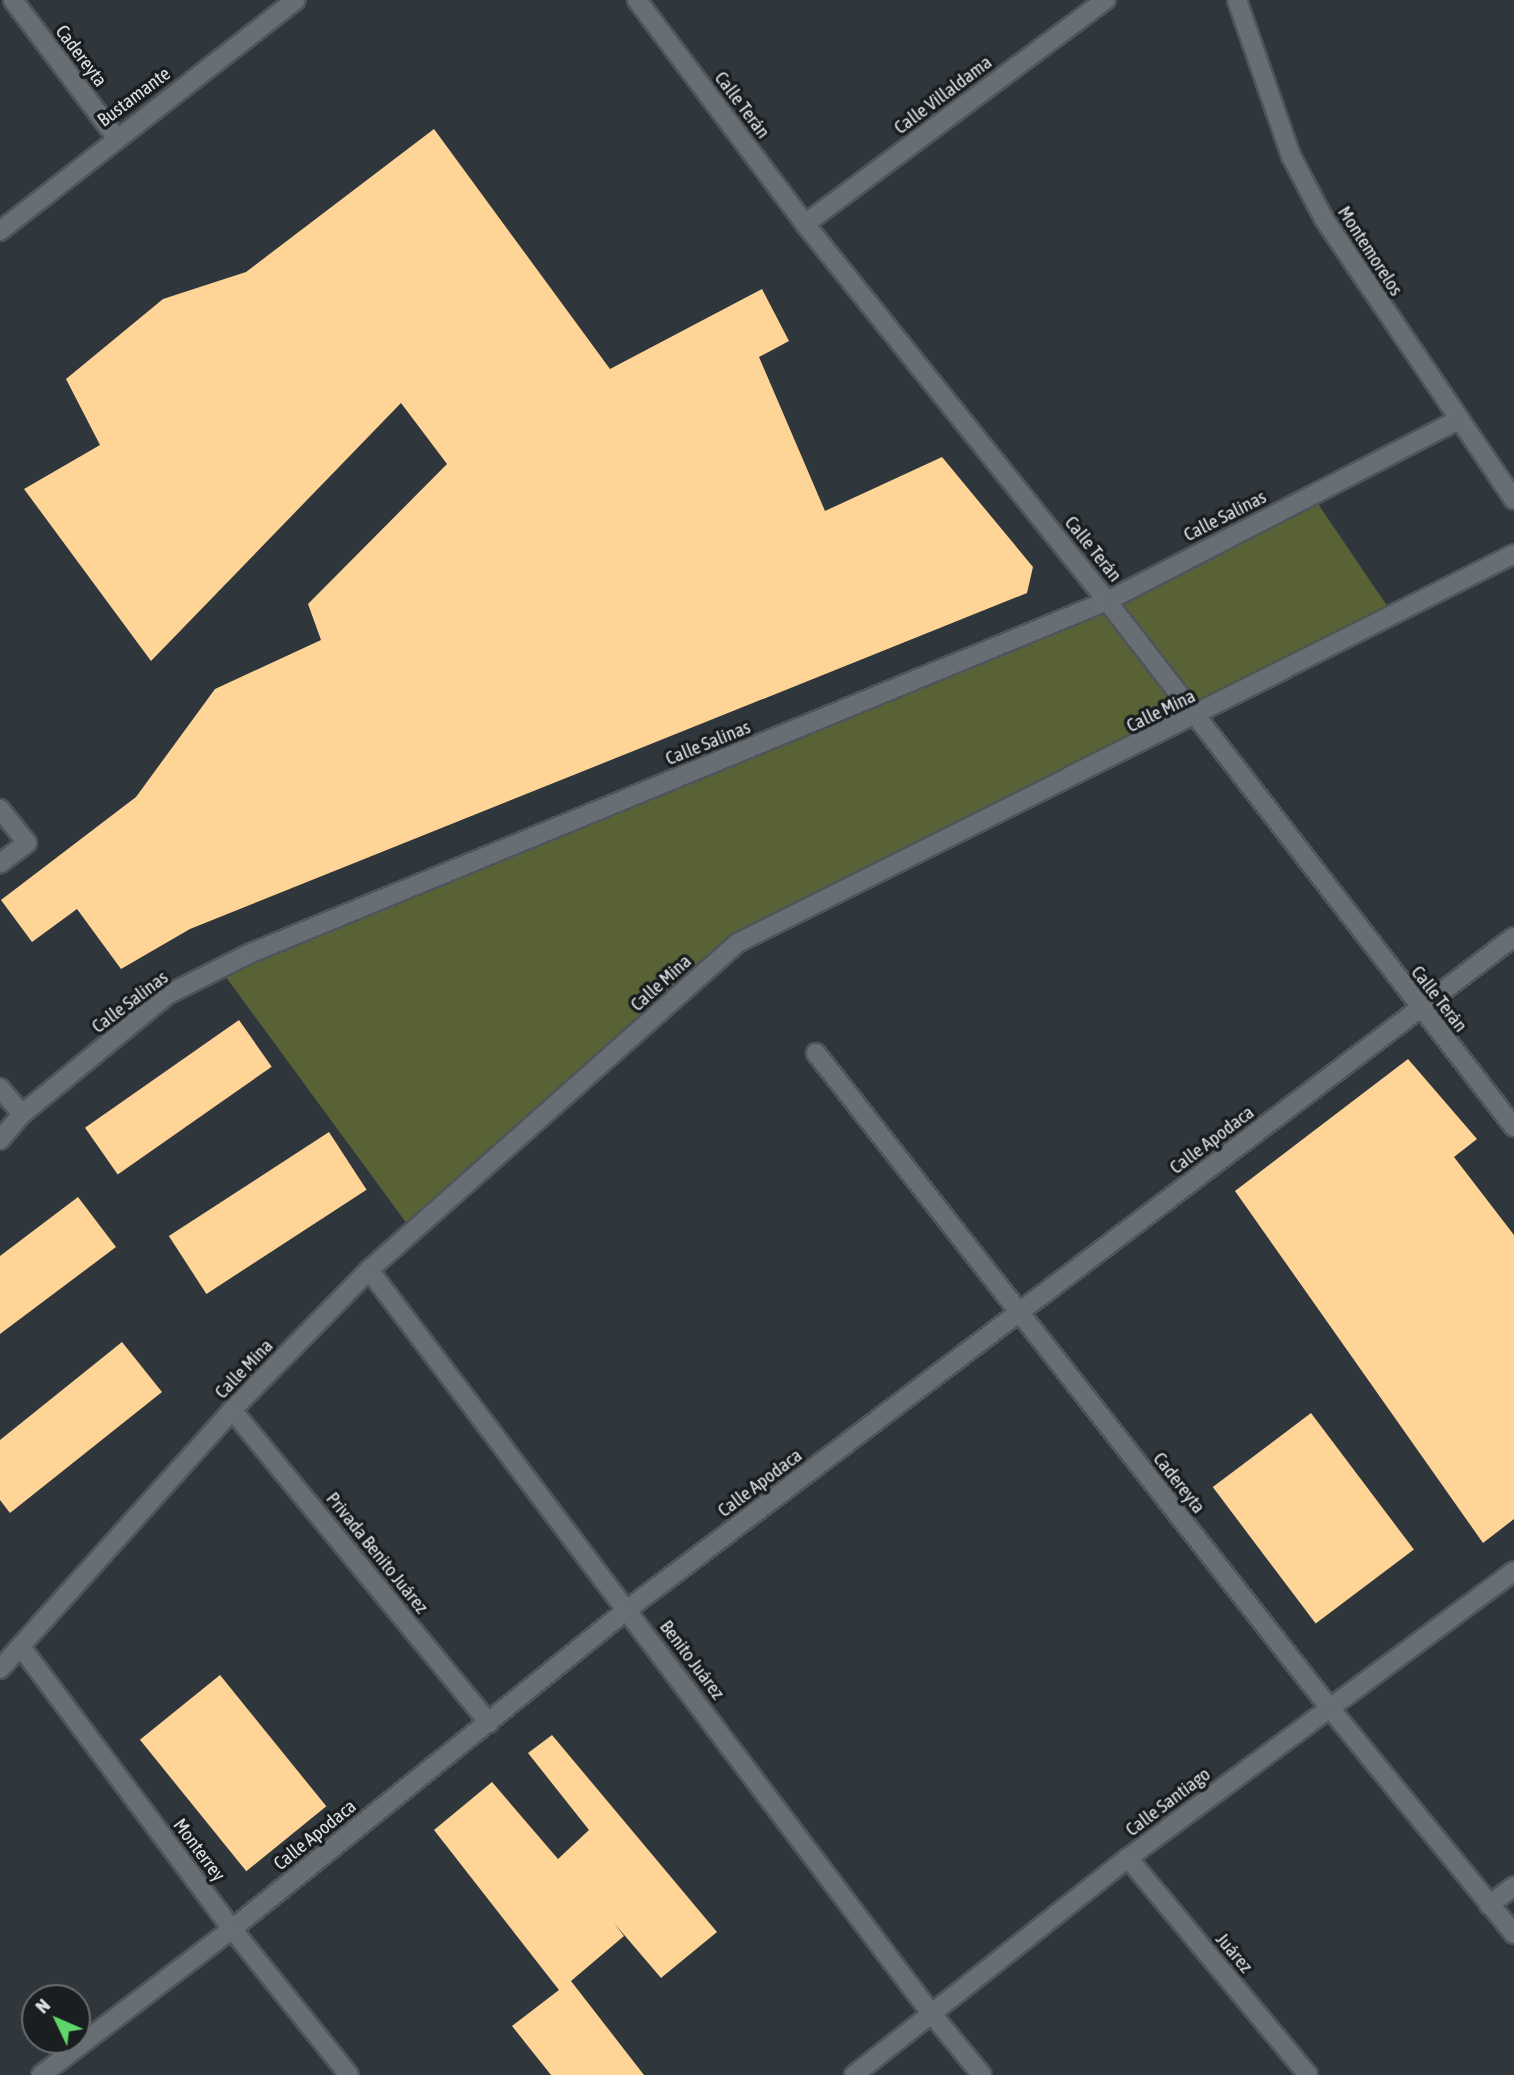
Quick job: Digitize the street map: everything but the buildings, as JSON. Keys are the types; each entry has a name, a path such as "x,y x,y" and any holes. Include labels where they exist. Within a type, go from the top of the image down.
{"street":[{"name":"Cadereyta","path":"13,0 116,137"},
{"name":"Bustamante","path":"0,231 116,137 296,0"},
{"name":"Calle Terán","path":"637,0 805,224 1107,601 1419,1009 1514,1127"},
{"name":"Calle Villaldama","path":"805,224 1107,0"},
{"name":"Montemorelos","path":"1237,0 1291,156 1324,219 1457,420 1514,500"},
{"name":"Calle Salinas","path":"0,1140 22,1114 167,995 251,953 1107,601 1457,420"},
{"name":"Calle Mina","path":"0,1669 232,1410 369,1270 737,943 1197,717 1514,554"},
{"path":"0,809 27,844 0,863"},
{"name":"Calle Apodaca","path":"41,2075 232,1928 628,1609 1514,937"},
{"name":"Cadereyta","path":"816,1053 1329,1707 1514,1934"},
{"path":"0,1088 22,1114"},
{"name":"Benito Juárez","path":"369,1270 931,2013 982,2075"},
{"name":"Privada Benito Juárez","path":"232,1410 489,1723"},
{"name":"Calle Santiago","path":"854,2075 1128,1858 1514,1571"},
{"name":"Monterrey","path":"21,1647 232,1928 349,2075"},
{"name":"Juárez","path":"1128,1858 1308,2075"},
{"path":"1489,1905 1514,1886"}],"green space":[{"path":"1312,495 1394,616 737,943 413,1232 220,969 1107,601"}]}
